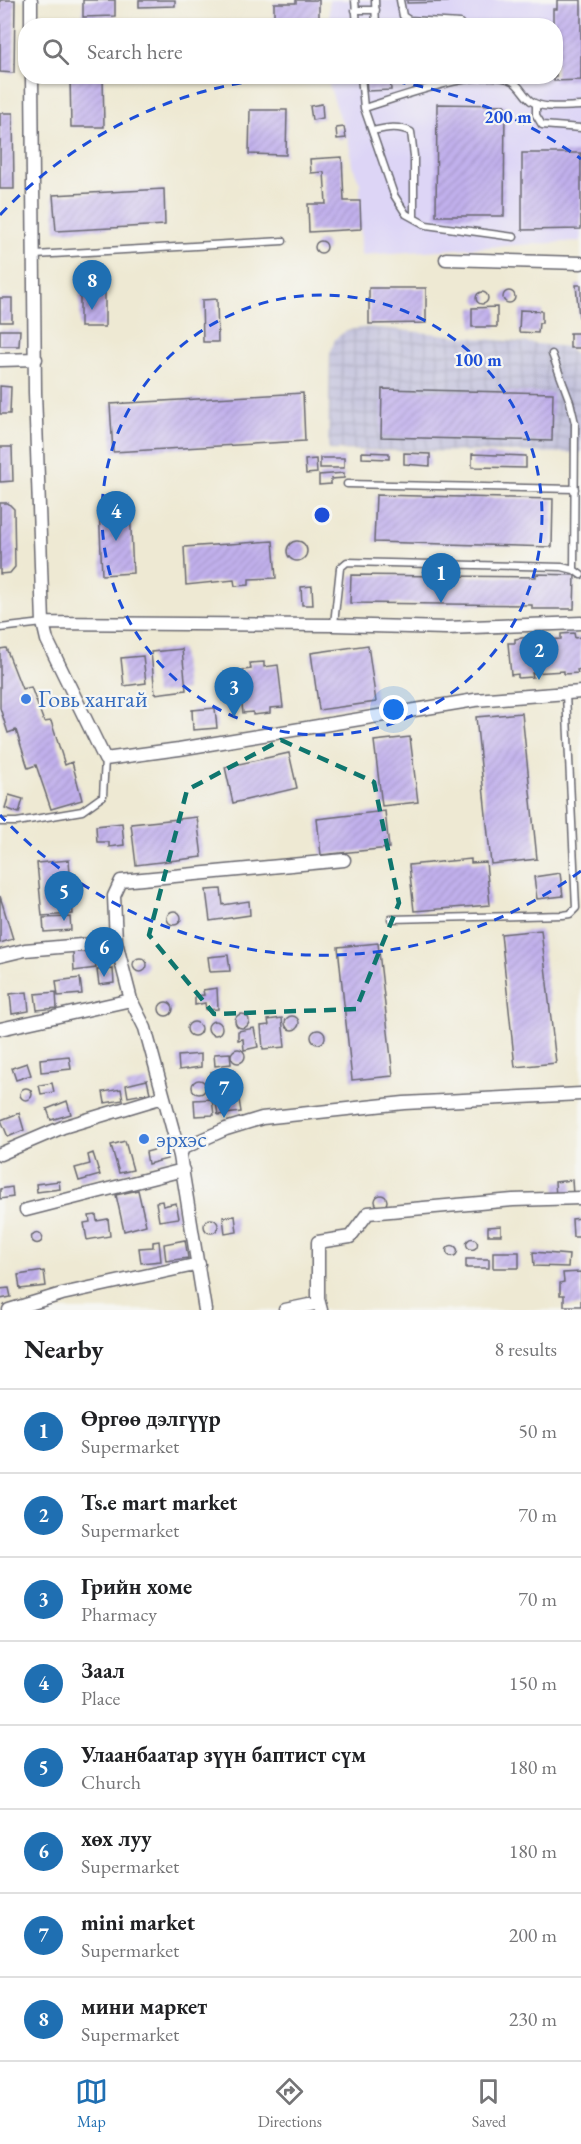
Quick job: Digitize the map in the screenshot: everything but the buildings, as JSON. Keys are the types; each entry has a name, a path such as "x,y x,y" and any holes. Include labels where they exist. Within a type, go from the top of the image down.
{"street":[{"path":"31,0 31,18"},
{"path":"32,84 35,404 44,623 47,640 105,759 475,700 581,692"},
{"path":"446,259 581,263"},
{"path":"0,360 36,360"},
{"path":"44,623 446,628 581,623"},
{"path":"205,1310 180,1156 144,1028 132,1000 116,942 114,896 121,881 344,860"},
{"path":"0,956 26,950 116,942"},
{"path":"0,1029 132,1000"},
{"path":"180,1156 183,1148 226,1129 262,1119 404,1103 581,1094"},
{"path":"0,1154 63,1127 163,1097"},
{"path":"26,1210 183,1170"},
{"path":"285,1310 320,1307 318,1242 350,1237 368,1213 513,1200 581,1198"},
{"path":"9,1310 62,1294 199,1264"}],"lane":[{"path":"355,0 356,18"},
{"path":"375,0 376,18"},
{"path":"400,0 403,16 406,18"},
{"path":"356,10 376,10"},
{"path":"362,84 364,108 394,195 406,214 426,225 514,237"},
{"path":"364,108 445,84"},
{"path":"515,84 536,104 581,106"},
{"path":"536,104 536,115 542,125 581,128"},
{"path":"372,131 402,127 411,132 414,156 414,218"},
{"path":"35,255 283,241"},
{"path":"552,354 570,402 575,423 574,570"},
{"path":"348,484 575,489"},
{"path":"334,625 340,568 347,562 562,567 574,570 581,575"},
{"path":"0,628 44,623"},
{"path":"391,919 563,915 570,914 576,908 566,693"},
{"path":"0,822 17,822 82,811 103,796 105,759"}],"highlighted area":[{"path":"281,740 374,782 399,903 356,1009 214,1014 149,935 187,790"}],"shaded area":[{"path":"329,0 581,0 581,241 361,255 360,183 352,165 349,144 329,84 563,84 563,18 329,18"},
{"path":"369,327 567,347 581,359 581,453 328,450 330,354 335,339 347,330"}],"place":[{"name":"мини маркет","path":"92,310"},
{"name":"Заал","path":"116,541"},
{"name":"Өргөө дэлгүүр","path":"441,603"},
{"name":"Ts.e mart market","path":"539,680"},
{"name":"Говь хангай","path":"26,699"},
{"name":"Грийн хоме","path":"234,717"},
{"name":"Улаанбаатар зүүн баптист сүм","path":"64,921"},
{"name":"хөх луу","path":"104,977"},
{"name":"mini market","path":"224,1118"},
{"name":"эрхэс","path":"144,1139"}]}
